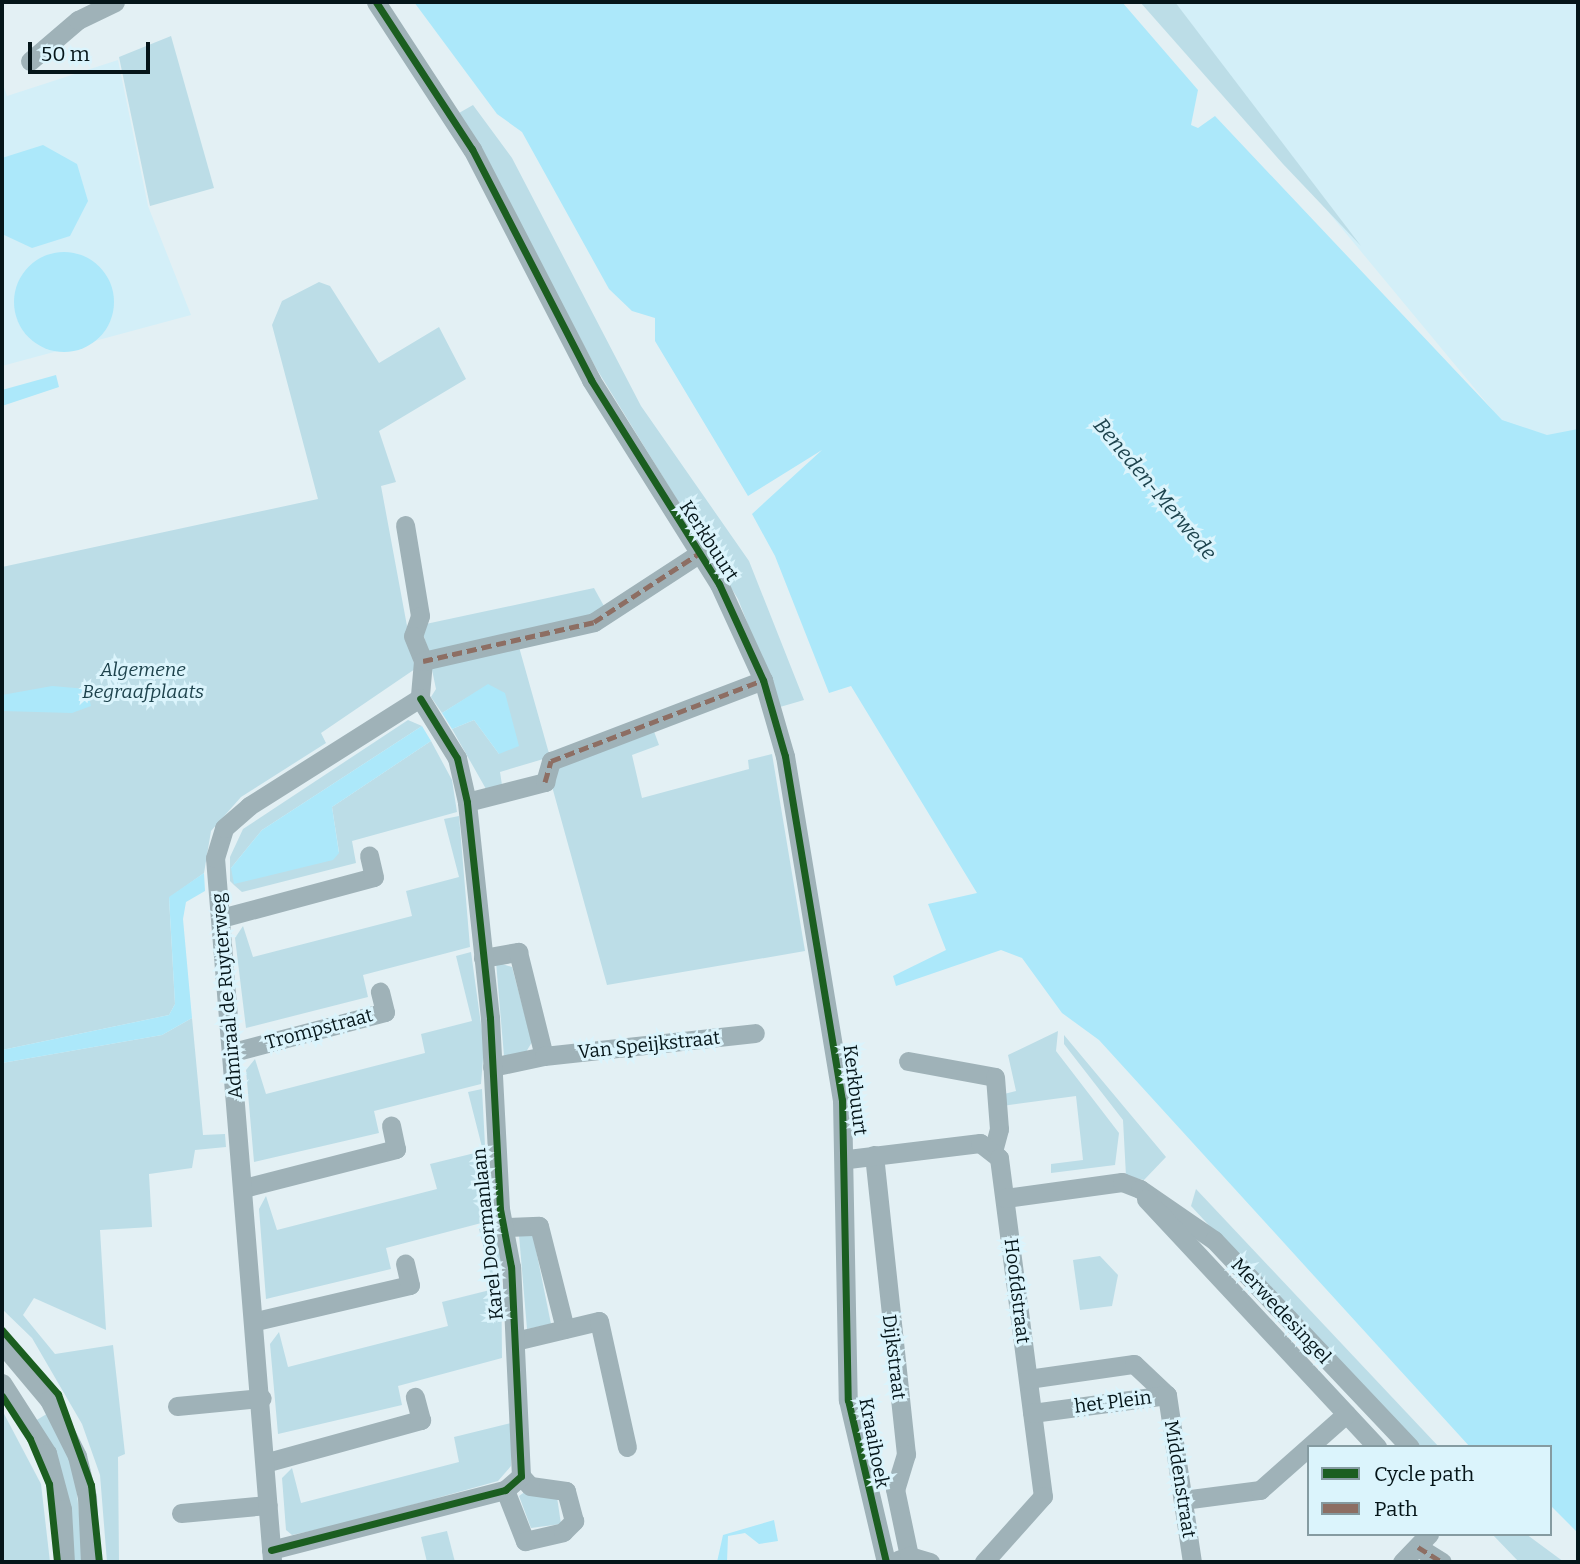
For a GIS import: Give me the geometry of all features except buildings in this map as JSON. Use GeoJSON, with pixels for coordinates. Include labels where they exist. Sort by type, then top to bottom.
{"type":"FeatureCollection","features":[{"type":"Feature","properties":{"kind":"street"},"geometry":{"type":"LineString","coordinates":[[30,61],[78,20],[115,2]]}},
{"type":"Feature","properties":{"kind":"street","name":"Kerkbuurt"},"geometry":{"type":"LineString","coordinates":[[376,2],[441,96],[591,380],[700,553],[763,680],[797,824],[848,1159]]}},
{"type":"Feature","properties":{"kind":"street"},"geometry":{"type":"LineString","coordinates":[[405,525],[420,616],[413,636],[423,661],[420,698]]}},
{"type":"Feature","properties":{"kind":"street"},"geometry":{"type":"LineString","coordinates":[[423,661],[594,622],[700,553]]}},
{"type":"Feature","properties":{"kind":"street"},"geometry":{"type":"LineString","coordinates":[[467,802],[545,782],[551,761],[763,680]]}},
{"type":"Feature","properties":{"kind":"street","name":"Karel Doormanlaan"},"geometry":{"type":"LineString","coordinates":[[420,698],[457,758],[467,802],[506,1227],[515,1341],[521,1476]]}},
{"type":"Feature","properties":{"kind":"street","name":"Admiraal de Ruyterweg"},"geometry":{"type":"LineString","coordinates":[[272,1556],[268,1462],[215,858],[224,828],[248,806],[420,698]]}},
{"type":"Feature","properties":{"kind":"street"},"geometry":{"type":"LineString","coordinates":[[221,918],[374,877],[369,856]]}},
{"type":"Feature","properties":{"kind":"street"},"geometry":{"type":"LineString","coordinates":[[483,958],[518,952],[544,1056],[492,1067]]}},
{"type":"Feature","properties":{"kind":"street","name":"Trompstraat"},"geometry":{"type":"LineString","coordinates":[[233,1052],[385,1012],[380,992]]}},
{"type":"Feature","properties":{"kind":"street","name":"Van Speijkstraat"},"geometry":{"type":"LineString","coordinates":[[544,1056],[755,1033]]}},
{"type":"Feature","properties":{"kind":"street","name":"Hoofdstraat"},"geometry":{"type":"LineString","coordinates":[[908,1061],[995,1077],[999,1129],[994,1148],[1005,1198],[1043,1496],[984,1562]]}},
{"type":"Feature","properties":{"kind":"street"},"geometry":{"type":"LineString","coordinates":[[244,1188],[396,1149],[391,1126]]}},
{"type":"Feature","properties":{"kind":"street"},"geometry":{"type":"LineString","coordinates":[[848,1159],[980,1143],[994,1148]]}},
{"type":"Feature","properties":{"kind":"street","name":"Dijkstraat"},"geometry":{"type":"LineString","coordinates":[[874,1155],[906,1454],[895,1489],[909,1556]]}},
{"type":"Feature","properties":{"kind":"street","name":"Kraaihoek"},"geometry":{"type":"LineString","coordinates":[[848,1159],[848,1400],[888,1562]]}},
{"type":"Feature","properties":{"kind":"street","name":"Merwedesingel"},"geometry":{"type":"LineString","coordinates":[[1005,1198],[1122,1182],[1140,1189],[1214,1240],[1408,1445]]}},
{"type":"Feature","properties":{"kind":"street","name":"Merwedesingel"},"geometry":{"type":"LineString","coordinates":[[1140,1189],[1375,1445]]}},
{"type":"Feature","properties":{"kind":"street","name":"Karel Doormanlaan"},"geometry":{"type":"LineString","coordinates":[[506,1227],[539,1226],[565,1329]]}},
{"type":"Feature","properties":{"kind":"street"},"geometry":{"type":"LineString","coordinates":[[256,1321],[410,1285],[405,1264]]}},
{"type":"Feature","properties":{"kind":"street","name":"Karel Doormanlaan"},"geometry":{"type":"LineString","coordinates":[[515,1341],[599,1321],[627,1447]]}},
{"type":"Feature","properties":{"kind":"street"},"geometry":{"type":"LineString","coordinates":[[2,1345],[49,1400],[77,1456],[87,1497],[90,1562]]}},
{"type":"Feature","properties":{"kind":"street","name":"het Plein"},"geometry":{"type":"LineString","coordinates":[[1028,1379],[1134,1364],[1167,1395]]}},
{"type":"Feature","properties":{"kind":"street"},"geometry":{"type":"LineString","coordinates":[[2,1383],[47,1453],[62,1509],[65,1562]]}},
{"type":"Feature","properties":{"kind":"street","name":"het Plein"},"geometry":{"type":"LineString","coordinates":[[1032,1413],[1167,1395]]}},
{"type":"Feature","properties":{"kind":"street","name":"Middenstraat"},"geometry":{"type":"LineString","coordinates":[[1167,1395],[1192,1562]]}},
{"type":"Feature","properties":{"kind":"street"},"geometry":{"type":"LineString","coordinates":[[268,1462],[421,1420],[415,1397]]}},
{"type":"Feature","properties":{"kind":"street"},"geometry":{"type":"LineString","coordinates":[[177,1406],[262,1398]]}},
{"type":"Feature","properties":{"kind":"street"},"geometry":{"type":"LineString","coordinates":[[1311,1445],[1346,1414]]}},
{"type":"Feature","properties":{"kind":"street"},"geometry":{"type":"LineString","coordinates":[[1182,1500],[1260,1490],[1307,1448]]}},
{"type":"Feature","properties":{"kind":"street"},"geometry":{"type":"LineString","coordinates":[[272,1556],[505,1490],[521,1476],[530,1486],[566,1491],[574,1521],[563,1532],[525,1541],[505,1490]]}},
{"type":"Feature","properties":{"kind":"street"},"geometry":{"type":"LineString","coordinates":[[181,1513],[268,1505]]}},
{"type":"Feature","properties":{"kind":"street"},"geometry":{"type":"LineString","coordinates":[[1402,1562],[1424,1541],[1442,1562]]}},
{"type":"Feature","properties":{"kind":"street"},"geometry":{"type":"LineString","coordinates":[[888,1562],[909,1556],[930,1562]]}},
{"type":"Feature","properties":{"kind":"shaded area"},"geometry":{"type":"Polygon","coordinates":[[[1154,2],[1578,2],[1578,432],[1556,438],[1505,425],[1154,2]]]}},
{"type":"Feature","properties":{"kind":"shaded area"},"geometry":{"type":"Polygon","coordinates":[[[118,60],[148,206],[191,315],[2,366],[2,81],[7,96],[118,60]]]}},
{"type":"Feature","properties":{"kind":"green space"},"geometry":{"type":"Polygon","coordinates":[[[1140,2],[1175,2],[1361,246],[1283,164],[1140,2]]]}},
{"type":"Feature","properties":{"kind":"green space"},"geometry":{"type":"Polygon","coordinates":[[[171,36],[214,188],[150,206],[119,57],[171,36]]]}},
{"type":"Feature","properties":{"kind":"green space"},"geometry":{"type":"Polygon","coordinates":[[[473,105],[512,158],[641,406],[749,561],[804,700],[780,707],[738,599],[596,368],[459,113],[473,105]]]}},
{"type":"Feature","properties":{"kind":"green space","name":"Algemene Begraafplaats"},"geometry":{"type":"Polygon","coordinates":[[[319,282],[330,286],[379,363],[439,327],[466,379],[379,431],[396,482],[381,486],[415,669],[321,733],[326,743],[241,797],[211,831],[204,873],[169,898],[175,1004],[169,1015],[2,1050],[2,567],[318,499],[272,325],[282,301],[319,282]]]}},
{"type":"Feature","properties":{"kind":"green space"},"geometry":{"type":"Polygon","coordinates":[[[594,588],[605,608],[578,623],[428,652],[421,625],[594,588]]]}},
{"type":"Feature","properties":{"kind":"green space"},"geometry":{"type":"Polygon","coordinates":[[[519,647],[550,757],[500,772],[502,785],[486,789],[452,729],[474,720],[499,754],[488,685],[442,713],[431,697],[436,689],[431,665],[519,647]]]}},
{"type":"Feature","properties":{"kind":"green space"},"geometry":{"type":"Polygon","coordinates":[[[408,720],[422,726],[262,830],[231,868],[339,852],[332,807],[431,741],[452,780],[457,812],[352,841],[356,863],[242,892],[230,881],[230,857],[243,829],[408,720]]]}},
{"type":"Feature","properties":{"kind":"green space"},"geometry":{"type":"Polygon","coordinates":[[[652,726],[659,745],[632,755],[642,798],[749,769],[748,760],[772,754],[805,951],[607,985],[548,772],[652,726]]]}},
{"type":"Feature","properties":{"kind":"green space"},"geometry":{"type":"Polygon","coordinates":[[[459,816],[470,947],[363,975],[368,997],[246,1028],[235,938],[243,926],[253,957],[412,916],[406,891],[459,877],[444,819],[459,816]]]}},
{"type":"Feature","properties":{"kind":"green space"},"geometry":{"type":"Polygon","coordinates":[[[471,952],[484,1046],[481,1084],[374,1111],[379,1133],[254,1162],[246,1070],[255,1059],[266,1094],[425,1053],[421,1034],[472,1021],[456,956],[471,952]]]}},
{"type":"Feature","properties":{"kind":"green space"},"geometry":{"type":"Polygon","coordinates":[[[496,962],[512,967],[532,1042],[526,1052],[504,1056],[496,962]]]}},
{"type":"Feature","properties":{"kind":"green space"},"geometry":{"type":"Polygon","coordinates":[[[192,1018],[203,1135],[225,1134],[226,1147],[195,1150],[192,1168],[149,1174],[152,1227],[100,1230],[106,1330],[34,1298],[23,1315],[55,1354],[113,1345],[125,1454],[118,1457],[119,1562],[107,1562],[100,1475],[82,1424],[32,1338],[2,1309],[2,1063],[162,1035],[192,1018]]]}},
{"type":"Feature","properties":{"kind":"green space"},"geometry":{"type":"Polygon","coordinates":[[[1058,1031],[1056,1051],[1119,1133],[1115,1165],[1051,1173],[1051,1164],[1083,1160],[1076,1096],[1002,1106],[1004,1094],[1016,1091],[1008,1055],[1058,1031]]]}},
{"type":"Feature","properties":{"kind":"green space"},"geometry":{"type":"Polygon","coordinates":[[[1064,1035],[1166,1157],[1144,1180],[1126,1176],[1123,1120],[1064,1044],[1064,1035]]]}},
{"type":"Feature","properties":{"kind":"green space"},"geometry":{"type":"Polygon","coordinates":[[[482,1089],[489,1221],[386,1248],[391,1269],[266,1299],[259,1209],[266,1196],[277,1230],[437,1189],[430,1164],[483,1151],[468,1092],[482,1089]]]}},
{"type":"Feature","properties":{"kind":"green space"},"geometry":{"type":"Polygon","coordinates":[[[1196,1189],[1437,1445],[1413,1445],[1191,1206],[1196,1189]]]}},
{"type":"Feature","properties":{"kind":"green space"},"geometry":{"type":"Polygon","coordinates":[[[495,1225],[501,1249],[502,1358],[398,1386],[402,1405],[278,1434],[270,1344],[279,1332],[288,1367],[448,1326],[442,1302],[494,1289],[479,1229],[495,1225]]]}},
{"type":"Feature","properties":{"kind":"green space"},"geometry":{"type":"Polygon","coordinates":[[[519,1235],[533,1235],[551,1324],[527,1329],[519,1235]]]}},
{"type":"Feature","properties":{"kind":"green space"},"geometry":{"type":"Polygon","coordinates":[[[1100,1256],[1118,1275],[1112,1306],[1080,1310],[1073,1260],[1100,1256]]]}},
{"type":"Feature","properties":{"kind":"green space"},"geometry":{"type":"Polygon","coordinates":[[[2,1410],[41,1484],[50,1562],[2,1562],[2,1410]]]}},
{"type":"Feature","properties":{"kind":"green space"},"geometry":{"type":"Polygon","coordinates":[[[50,1412],[75,1474],[84,1562],[70,1562],[35,1421],[50,1412]]]}},
{"type":"Feature","properties":{"kind":"green space"},"geometry":{"type":"Polygon","coordinates":[[[511,1423],[511,1466],[498,1481],[347,1523],[292,1535],[286,1530],[282,1478],[292,1468],[301,1503],[459,1462],[454,1437],[511,1423]]]}},
{"type":"Feature","properties":{"kind":"green space"},"geometry":{"type":"Polygon","coordinates":[[[526,1491],[557,1497],[561,1524],[531,1528],[519,1496],[526,1491]]]}},
{"type":"Feature","properties":{"kind":"green space"},"geometry":{"type":"Polygon","coordinates":[[[447,1531],[455,1562],[427,1562],[421,1537],[447,1531]]]}},
{"type":"Feature","properties":{"kind":"green space"},"geometry":{"type":"Polygon","coordinates":[[[1494,1536],[1529,1536],[1564,1562],[1519,1562],[1494,1536]]]}},
{"type":"Feature","properties":{"kind":"water","name":"Beneden-Merwede"},"geometry":{"type":"Polygon","coordinates":[[[414,2],[1122,2],[1198,90],[1191,125],[1198,128],[1215,116],[1502,420],[1547,435],[1578,429],[1578,1533],[1552,1507],[1552,1445],[1468,1445],[1099,1040],[1062,1013],[1022,958],[1001,950],[896,986],[893,976],[946,950],[928,904],[977,893],[851,686],[829,693],[775,556],[752,514],[822,450],[748,496],[655,341],[655,318],[632,311],[609,289],[522,132],[497,114],[414,2]]]}},
{"type":"Feature","properties":{"kind":"water"},"geometry":{"type":"Polygon","coordinates":[[[43,145],[77,164],[88,201],[70,236],[32,248],[2,234],[2,158],[43,145]]]}},
{"type":"Feature","properties":{"kind":"water"},"geometry":{"type":"Polygon","coordinates":[[[64,252],[83,256],[99,267],[110,283],[114,302],[110,321],[99,337],[83,348],[64,352],[45,348],[29,337],[18,321],[14,302],[18,283],[29,267],[45,256],[64,252]]]}},
{"type":"Feature","properties":{"kind":"water"},"geometry":{"type":"Polygon","coordinates":[[[56,375],[59,387],[2,406],[2,390],[56,375]]]}},
{"type":"Feature","properties":{"kind":"water"},"geometry":{"type":"Polygon","coordinates":[[[488,684],[505,693],[519,746],[499,754],[474,720],[452,729],[442,713],[488,684]]]}},
{"type":"Feature","properties":{"kind":"water"},"geometry":{"type":"Polygon","coordinates":[[[52,686],[87,689],[91,706],[72,713],[2,711],[2,695],[52,686]]]}},
{"type":"Feature","properties":{"kind":"water"},"geometry":{"type":"Polygon","coordinates":[[[422,726],[431,741],[332,807],[339,853],[333,860],[234,884],[231,868],[262,830],[422,726]]]}},
{"type":"Feature","properties":{"kind":"water"},"geometry":{"type":"Polygon","coordinates":[[[204,873],[205,891],[186,902],[183,919],[192,1018],[162,1035],[2,1063],[2,1050],[169,1015],[175,1004],[169,897],[204,873]]]}},
{"type":"Feature","properties":{"kind":"water"},"geometry":{"type":"Polygon","coordinates":[[[774,1520],[778,1541],[759,1544],[745,1533],[728,1536],[727,1562],[717,1562],[723,1535],[774,1520]]]}},
{"type":"Feature","properties":{"kind":"marked path"},"geometry":{"type":"LineString","coordinates":[[423,661],[594,622],[700,553]]}},
{"type":"Feature","properties":{"kind":"marked path"},"geometry":{"type":"LineString","coordinates":[[545,782],[551,761],[763,680]]}},
{"type":"Feature","properties":{"kind":"marked path"},"geometry":{"type":"LineString","coordinates":[[1418,1547],[1442,1562]]}},
{"type":"Feature","properties":{"kind":"cycle path"},"geometry":{"type":"LineString","coordinates":[[376,2],[472,149],[591,380],[719,584],[763,680],[785,756],[842,1100],[848,1400],[886,1562]]}},
{"type":"Feature","properties":{"kind":"cycle path"},"geometry":{"type":"LineString","coordinates":[[271,1550],[505,1490],[521,1476],[511,1267],[500,1209],[490,1018],[467,802],[457,758],[420,698]]}},
{"type":"Feature","properties":{"kind":"cycle path"},"geometry":{"type":"LineString","coordinates":[[2,1330],[58,1394],[91,1485],[99,1562]]}},
{"type":"Feature","properties":{"kind":"cycle path"},"geometry":{"type":"LineString","coordinates":[[2,1396],[30,1439],[49,1484],[57,1562]]}}]}
